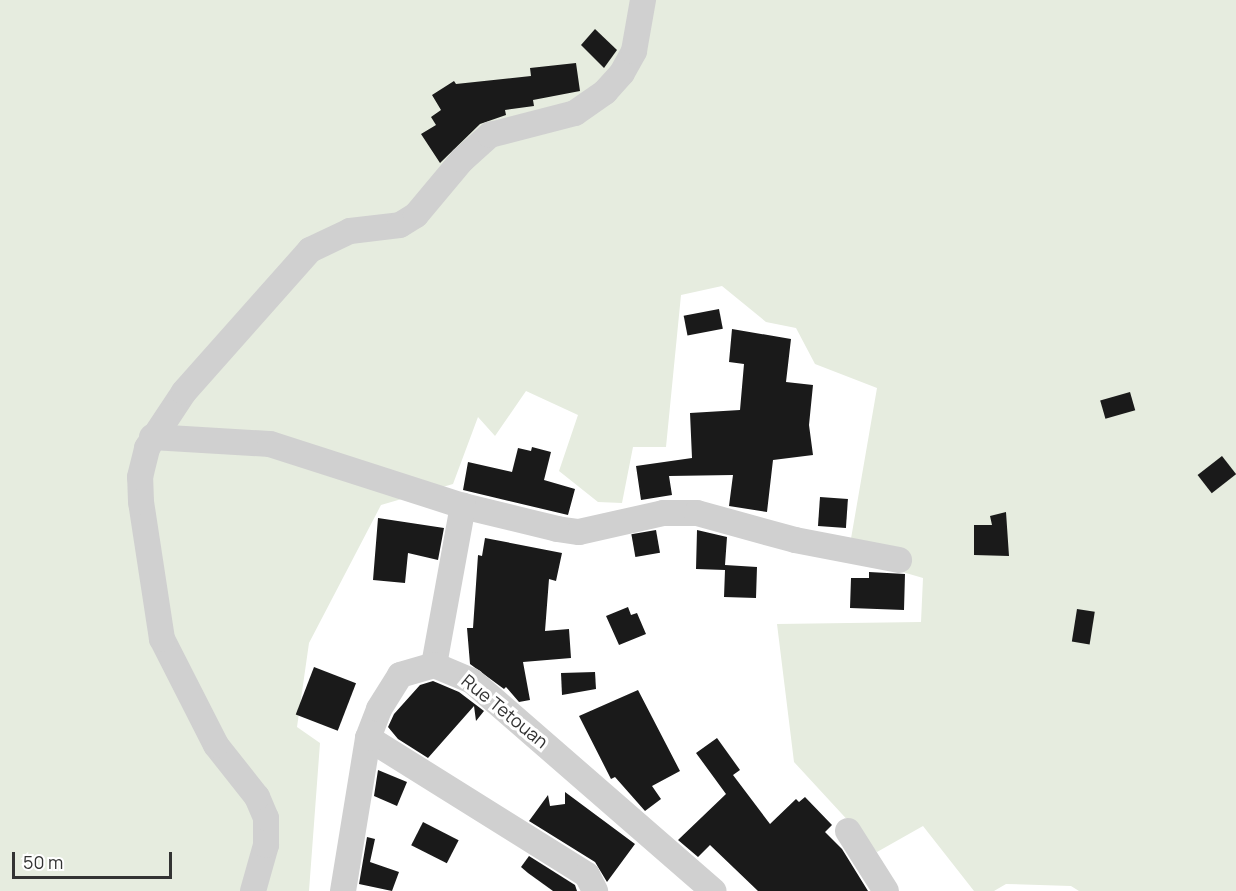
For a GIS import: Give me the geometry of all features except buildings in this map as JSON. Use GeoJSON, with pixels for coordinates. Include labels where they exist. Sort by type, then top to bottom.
{"type":"FeatureCollection","features":[{"type":"Feature","properties":{"kind":"street"},"geometry":{"type":"LineString","coordinates":[[253,891],[268,836],[264,809],[216,745],[175,668],[155,611],[140,477],[152,437],[184,392],[310,250],[350,231],[400,225],[416,215],[462,160],[490,135],[575,113],[605,92],[622,73],[634,51],[644,0]]}},
{"type":"Feature","properties":{"kind":"street"},"geometry":{"type":"LineString","coordinates":[[152,437],[270,444],[463,506],[579,532],[663,513],[697,513],[795,540],[899,560]]}},
{"type":"Feature","properties":{"kind":"street"},"geometry":{"type":"LineString","coordinates":[[343,891],[368,738],[385,696],[400,675],[434,665],[463,506]]}},
{"type":"Feature","properties":{"kind":"street","name":"Rue Tetouan"},"geometry":{"type":"LineString","coordinates":[[434,665],[458,672],[478,686],[714,891]]}},
{"type":"Feature","properties":{"kind":"street"},"geometry":{"type":"LineString","coordinates":[[368,738],[587,875],[595,891]]}},
{"type":"Feature","properties":{"kind":"street"},"geometry":{"type":"LineString","coordinates":[[848,831],[886,891]]}},
{"type":"Feature","properties":{"kind":"shaded area"},"geometry":{"type":"Polygon","coordinates":[[[0,0],[1236,0],[1236,891],[1079,891],[1071,886],[1006,884],[994,891],[974,891],[923,826],[877,852],[794,762],[777,624],[921,622],[923,578],[848,556],[877,388],[815,364],[796,328],[766,322],[722,286],[681,295],[666,447],[633,447],[622,503],[598,502],[559,471],[578,415],[526,391],[495,436],[478,417],[453,484],[381,505],[309,643],[297,727],[320,743],[309,891],[0,891],[0,0]]]}}]}
